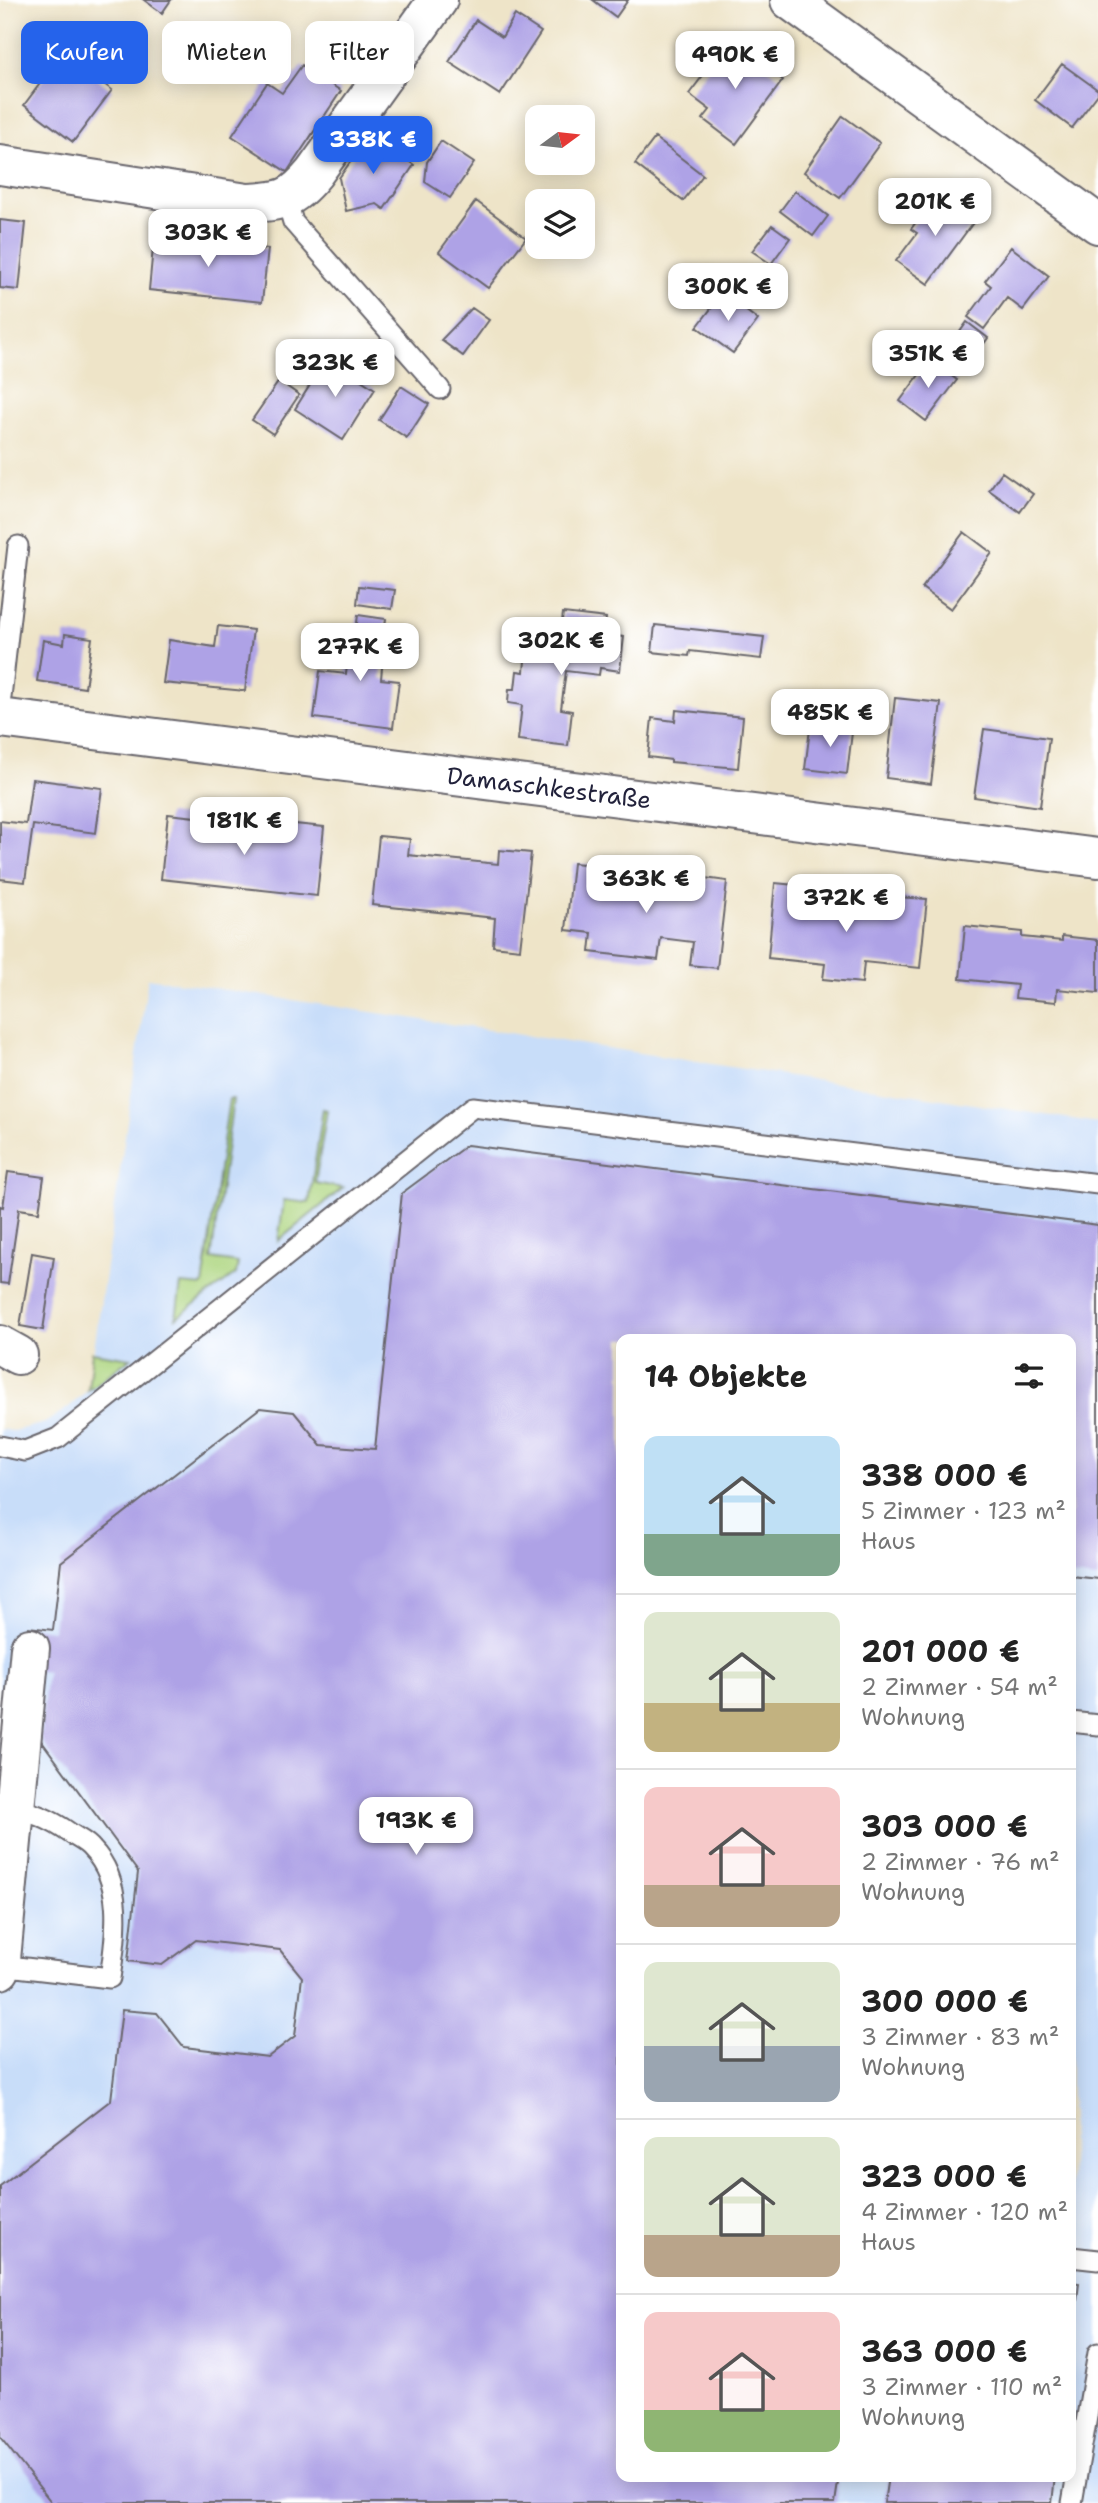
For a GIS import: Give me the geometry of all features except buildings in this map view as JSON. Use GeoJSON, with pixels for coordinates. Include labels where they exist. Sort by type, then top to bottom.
{"type":"FeatureCollection","features":[{"type":"Feature","properties":{"kind":"street"},"geometry":{"type":"LineString","coordinates":[[0,165],[247,203],[286,198],[300,190],[314,173],[438,0]]}},
{"type":"Feature","properties":{"kind":"street"},"geometry":{"type":"LineString","coordinates":[[790,0],[1098,224]]}},
{"type":"Feature","properties":{"kind":"street","name":"Damaschkestraße"},"geometry":{"type":"LineString","coordinates":[[0,718],[1098,858]]}},
{"type":"Feature","properties":{"kind":"street"},"geometry":{"type":"LineString","coordinates":[[0,1966],[7,1808],[30,1648]]}},
{"type":"Feature","properties":{"kind":"lane"},"geometry":{"type":"LineString","coordinates":[[286,198],[293,222],[440,388]]}},
{"type":"Feature","properties":{"kind":"lane"},"geometry":{"type":"LineString","coordinates":[[0,706],[18,545]]}},
{"type":"Feature","properties":{"kind":"lane"},"geometry":{"type":"LineString","coordinates":[[0,1446],[25,1451],[58,1438],[473,1107],[1098,1184]]}},
{"type":"Feature","properties":{"kind":"lane"},"geometry":{"type":"LineString","coordinates":[[1076,1723],[1098,1725]]}},
{"type":"Feature","properties":{"kind":"lane"},"geometry":{"type":"LineString","coordinates":[[0,1966],[110,1978],[115,1942],[116,1913],[109,1874],[92,1848],[60,1826],[23,1810],[7,1808]]}},
{"type":"Feature","properties":{"kind":"lane"},"geometry":{"type":"LineString","coordinates":[[1076,2258],[1098,2260]]}},
{"type":"Feature","properties":{"kind":"lane"},"geometry":{"type":"LineString","coordinates":[[1076,2480],[1098,2353]]}},
{"type":"Feature","properties":{"kind":"lane"},"geometry":{"type":"LineString","coordinates":[[1072,2503],[1076,2482]]}},
{"type":"Feature","properties":{"kind":"shaded area"},"geometry":{"type":"Polygon","coordinates":[[[148,978],[1098,1123],[1098,2503],[0,2503],[0,1429],[13,1431],[45,1423],[88,1390],[148,978]]]}},
{"type":"Feature","properties":{"kind":"green space"},"geometry":{"type":"Polygon","coordinates":[[[229,1099],[233,1099],[211,1259],[238,1263],[236,1274],[176,1318],[181,1284],[203,1286],[229,1099]]]}},
{"type":"Feature","properties":{"kind":"green space"},"geometry":{"type":"Polygon","coordinates":[[[323,1109],[327,1110],[315,1183],[343,1188],[278,1241],[284,1200],[309,1203],[323,1109]]]}},
{"type":"Feature","properties":{"kind":"green space"},"geometry":{"type":"Polygon","coordinates":[[[92,1352],[131,1358],[88,1390],[92,1352]]]}}]}
